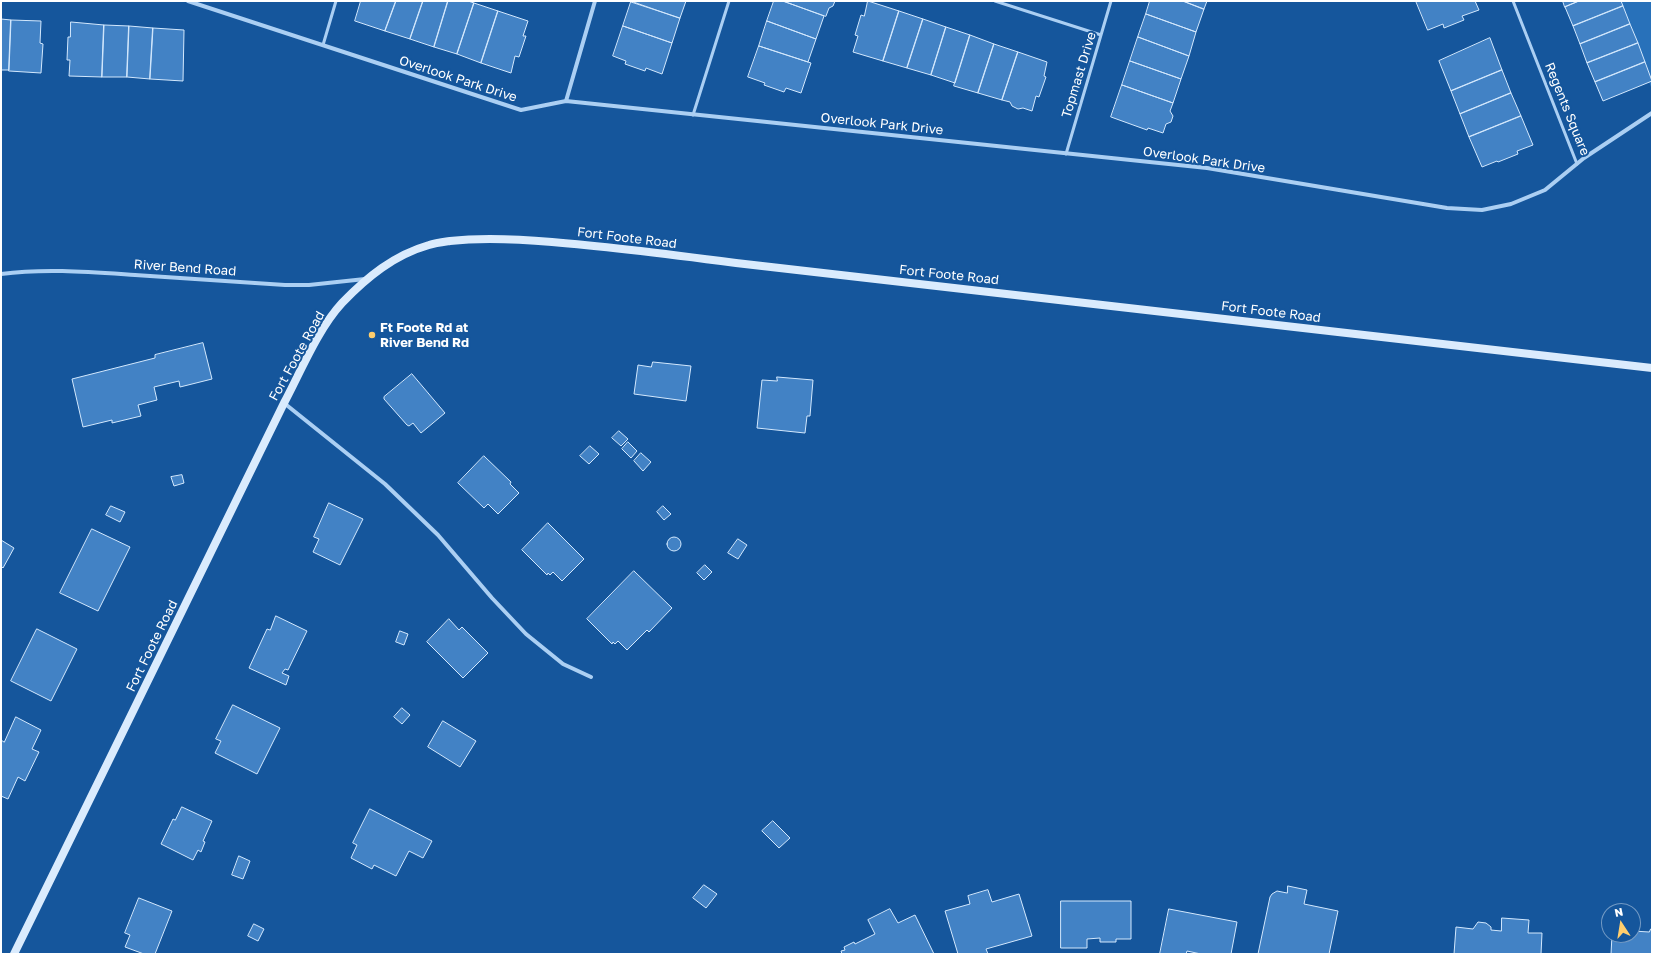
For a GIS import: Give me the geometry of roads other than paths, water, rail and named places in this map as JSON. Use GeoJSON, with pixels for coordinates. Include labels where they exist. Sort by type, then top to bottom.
{"type":"FeatureCollection","features":[{"type":"Feature","properties":{"kind":"street","name":"Overlook Park Drive"},"geometry":{"type":"LineString","coordinates":[[188,1],[521,110],[566,101],[1208,168],[1447,208],[1482,210],[1511,204],[1545,190],[1577,164]]}},
{"type":"Feature","properties":{"kind":"street"},"geometry":{"type":"LineString","coordinates":[[566,101],[596,1]]}},
{"type":"Feature","properties":{"kind":"street","name":"Regents Square"},"geometry":{"type":"LineString","coordinates":[[1577,164],[1652,113]]}},
{"type":"Feature","properties":{"kind":"street","name":"Fort Foote Road"},"geometry":{"type":"LineString","coordinates":[[14,954],[284,403],[327,323],[342,304],[367,279],[383,266],[400,256],[430,244],[470,239],[507,238],[608,246],[736,263],[1652,368]]}},
{"type":"Feature","properties":{"kind":"street","name":"River Bend Road"},"geometry":{"type":"LineString","coordinates":[[1,274],[14,272],[53,271],[102,272],[285,285],[309,285],[367,279]]}},
{"type":"Feature","properties":{"kind":"street"},"geometry":{"type":"LineString","coordinates":[[284,403],[385,484],[438,536],[492,598],[526,634],[563,664],[591,676]]}},
{"type":"Feature","properties":{"kind":"lane"},"geometry":{"type":"LineString","coordinates":[[323,45],[336,1]]}},
{"type":"Feature","properties":{"kind":"lane"},"geometry":{"type":"LineString","coordinates":[[693,115],[730,1]]}},
{"type":"Feature","properties":{"kind":"lane"},"geometry":{"type":"LineString","coordinates":[[995,1],[1101,36]]}},
{"type":"Feature","properties":{"kind":"lane","name":"Topmast Drive"},"geometry":{"type":"LineString","coordinates":[[1066,154],[1111,1]]}},
{"type":"Feature","properties":{"kind":"lane","name":"Regents Square"},"geometry":{"type":"LineString","coordinates":[[1512,1],[1577,164]]}},
{"type":"Feature","properties":{"kind":"place","name":"Ft Foote Rd at River Bend Rd"},"geometry":{"type":"Point","coordinates":[372,335]}}]}
